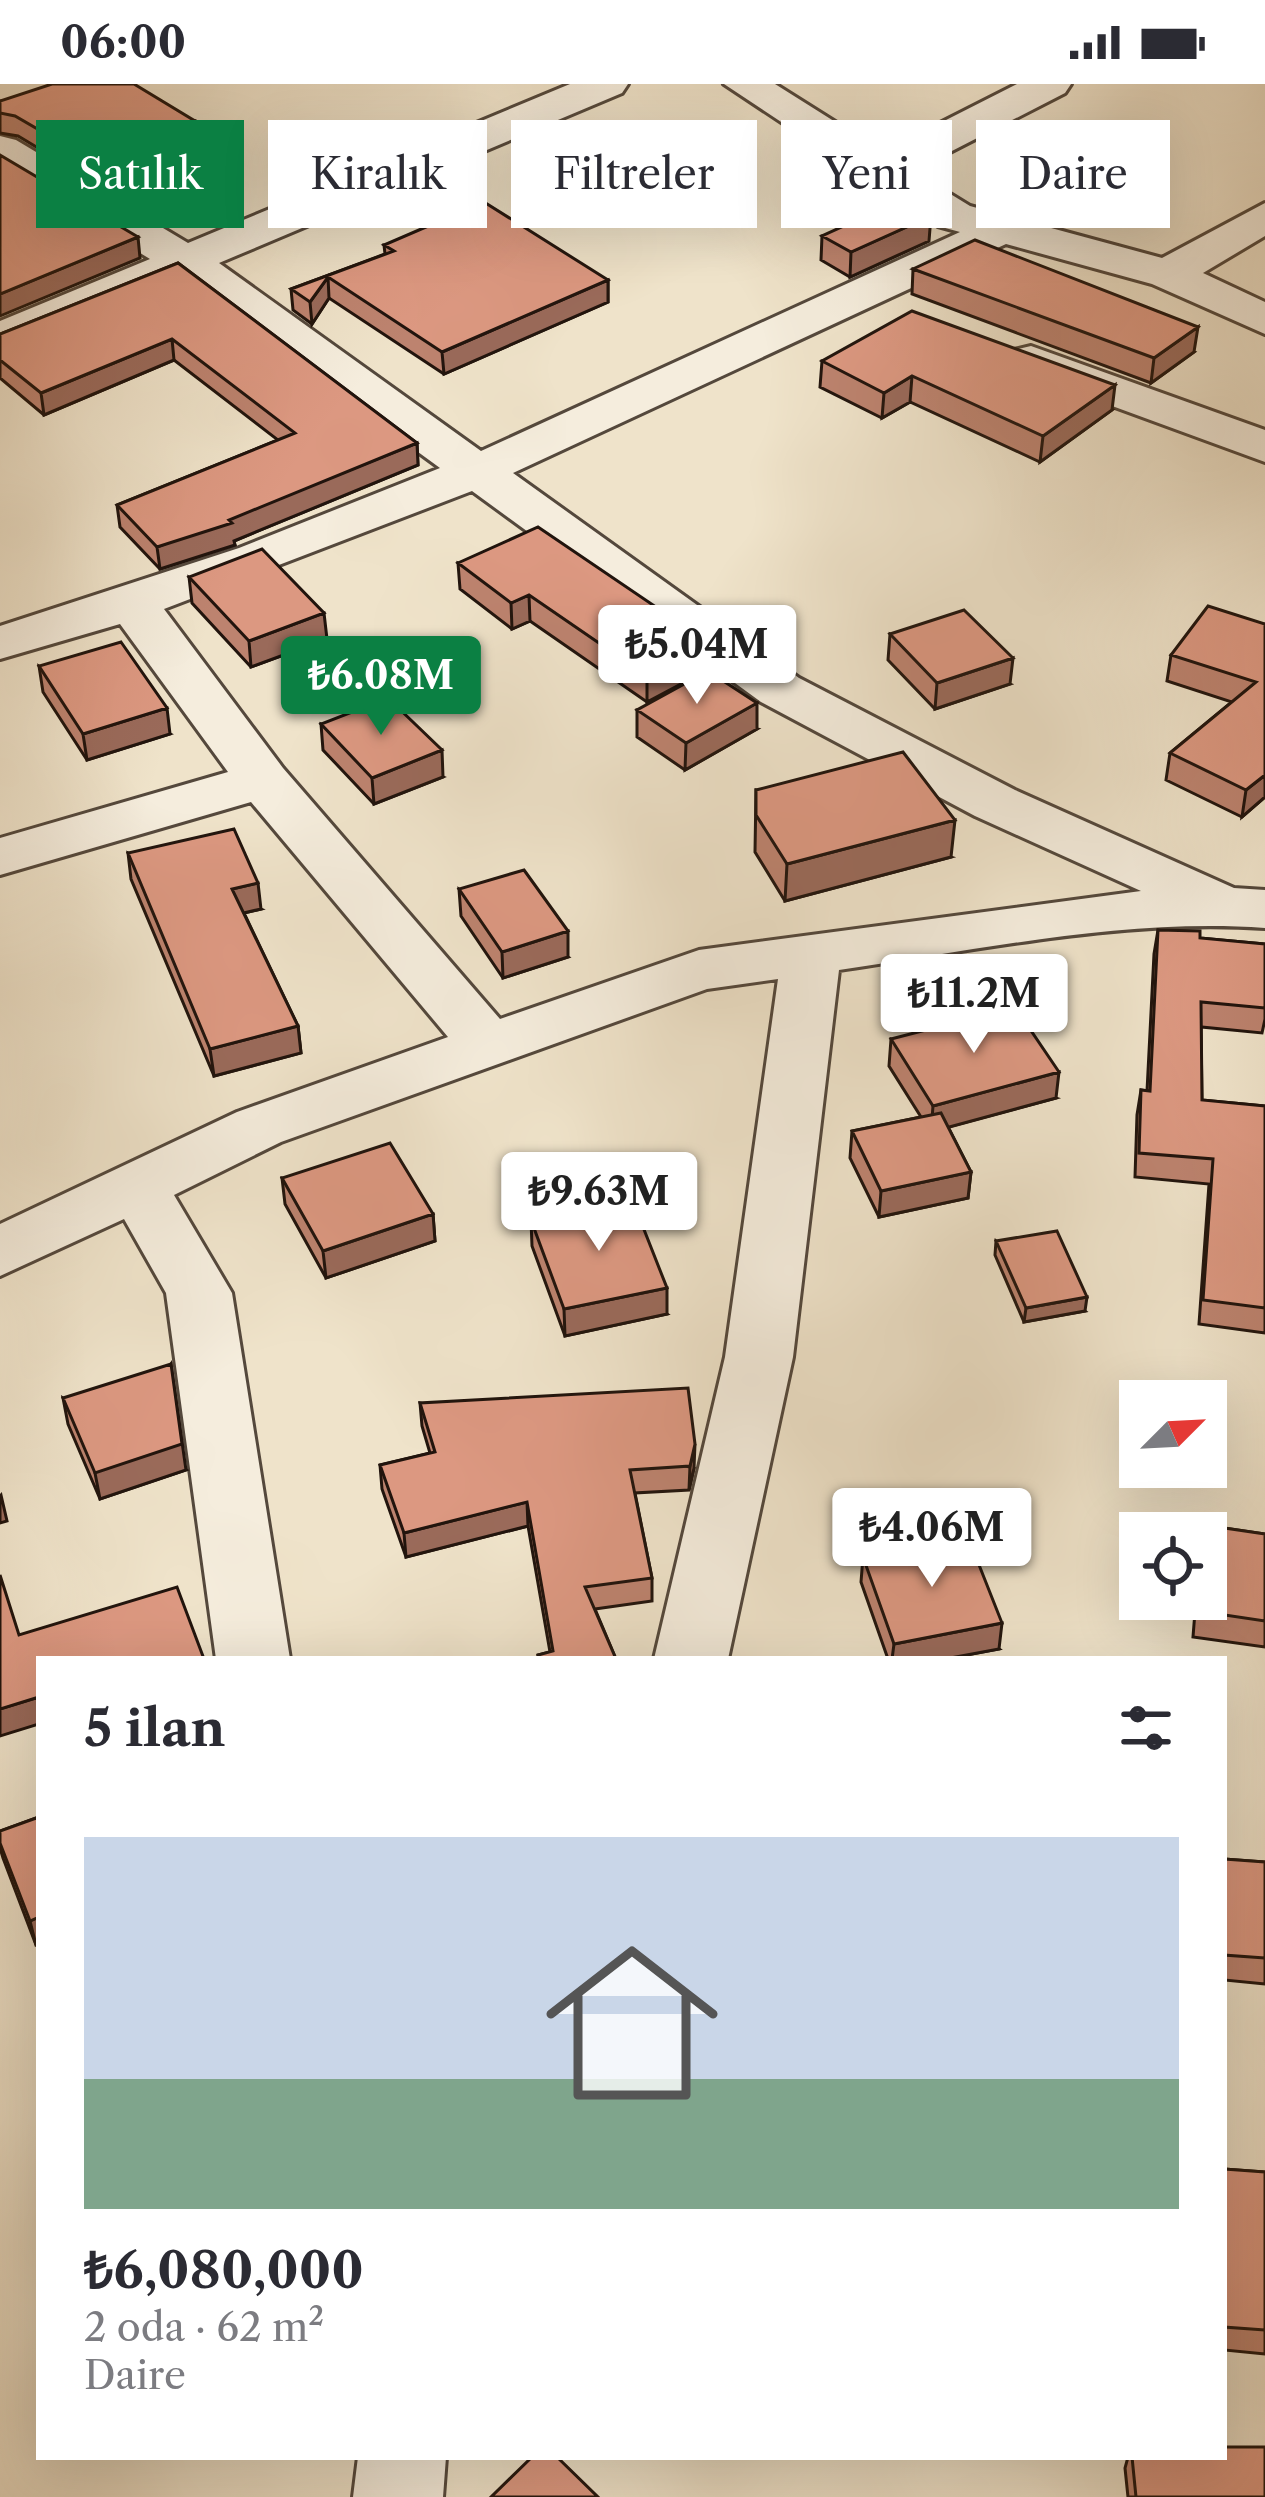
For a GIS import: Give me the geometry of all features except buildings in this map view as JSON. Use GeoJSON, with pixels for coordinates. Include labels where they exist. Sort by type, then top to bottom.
{"type":"FeatureCollection","features":[{"type":"Feature","properties":{"kind":"street"},"geometry":{"type":"LineString","coordinates":[[0,338],[607,84]]}},
{"type":"Feature","properties":{"kind":"street"},"geometry":{"type":"LineString","coordinates":[[745,84],[802,120]]}},
{"type":"Feature","properties":{"kind":"street"},"geometry":{"type":"LineString","coordinates":[[952,134],[1050,84]]}},
{"type":"Feature","properties":{"kind":"street"},"geometry":{"type":"LineString","coordinates":[[0,149],[185,260],[482,470],[780,690],[994,803],[1245,908]]}},
{"type":"Feature","properties":{"kind":"street"},"geometry":{"type":"LineString","coordinates":[[952,215],[1168,274],[1265,320]]}},
{"type":"Feature","properties":{"kind":"street"},"geometry":{"type":"LineString","coordinates":[[1168,274],[1265,217]]}},
{"type":"Feature","properties":{"kind":"street"},"geometry":{"type":"LineString","coordinates":[[0,643],[134,605],[482,470],[1002,229]]}},
{"type":"Feature","properties":{"kind":"street"},"geometry":{"type":"LineString","coordinates":[[859,296],[923,320]]}},
{"type":"Feature","properties":{"kind":"street"},"geometry":{"type":"LineString","coordinates":[[987,344],[1265,447]]}},
{"type":"Feature","properties":{"kind":"street"},"geometry":{"type":"LineString","coordinates":[[134,605],[262,780],[489,1045]]}},
{"type":"Feature","properties":{"kind":"street"},"geometry":{"type":"LineString","coordinates":[[0,857],[262,780]]}},
{"type":"Feature","properties":{"kind":"street"},"geometry":{"type":"LineString","coordinates":[[0,1252],[259,1127],[699,970],[1107,912],[1245,908]]}},
{"type":"Feature","properties":{"kind":"street"},"geometry":{"type":"LineString","coordinates":[[692,1656],[759,1357],[812,954]]}},
{"type":"Feature","properties":{"kind":"street"},"geometry":{"type":"LineString","coordinates":[[137,1186],[199,1293],[253,1656]]}},
{"type":"Feature","properties":{"kind":"street"},"geometry":{"type":"LineString","coordinates":[[398,2497],[402,2460]]}}]}
